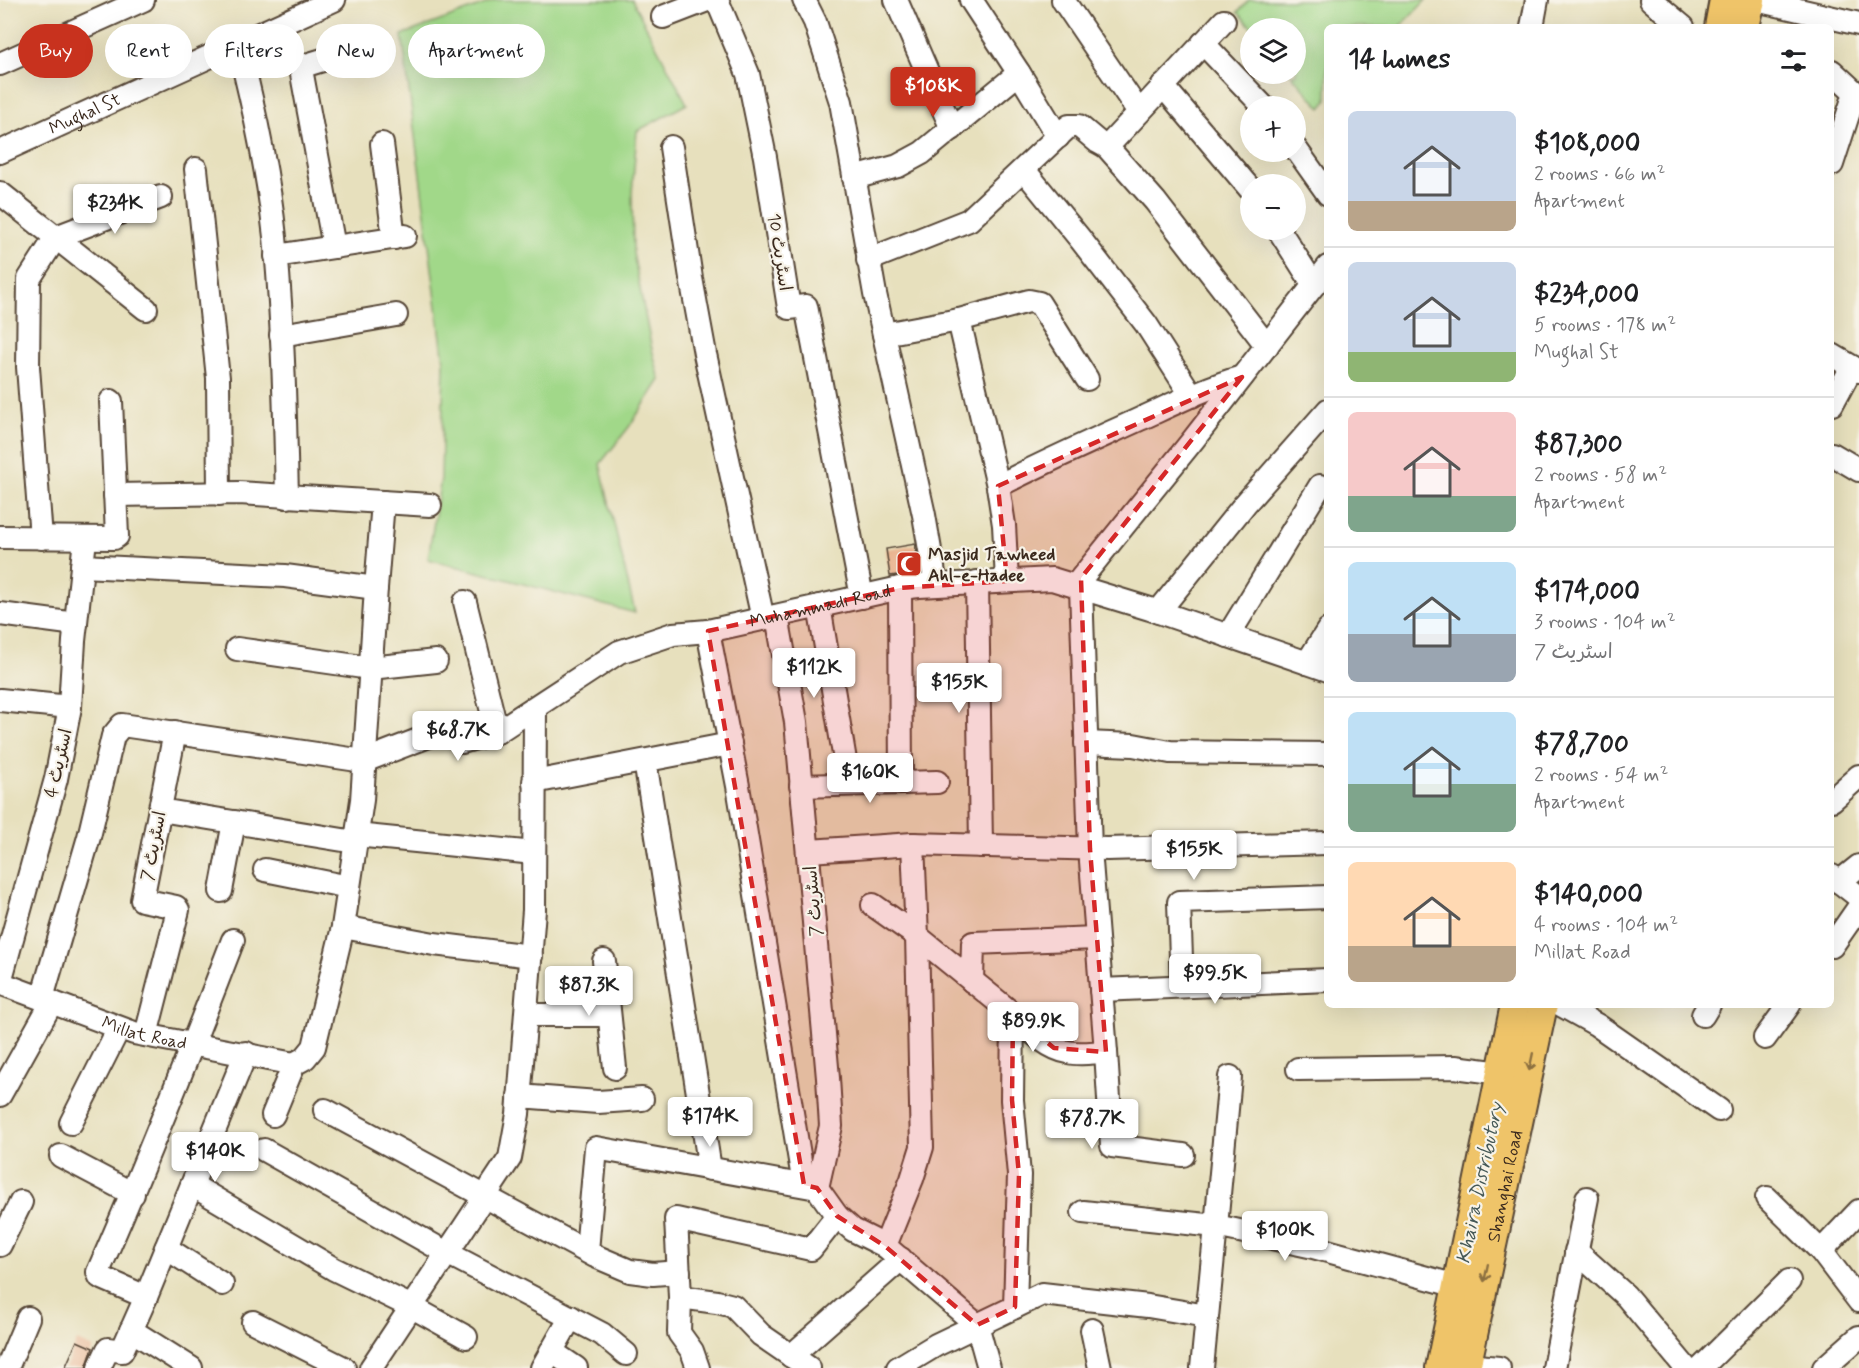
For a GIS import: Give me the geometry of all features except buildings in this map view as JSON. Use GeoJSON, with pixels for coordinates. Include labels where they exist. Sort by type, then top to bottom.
{"type":"FeatureCollection","features":[{"type":"Feature","properties":{"kind":"main road"},"geometry":{"type":"LineString","coordinates":[[1720,24],[1724,0]]}},
{"type":"Feature","properties":{"kind":"main road"},"geometry":{"type":"LineString","coordinates":[[1746,24],[1751,0]]}},
{"type":"Feature","properties":{"kind":"main road","name":"Shanghai Road"},"geometry":{"type":"LineString","coordinates":[[1458,1367],[1457,1286],[1514,1008]]}},
{"type":"Feature","properties":{"kind":"main road","name":"Shanghai Road"},"geometry":{"type":"LineString","coordinates":[[1458,1367],[1542,1008]]}},
{"type":"Feature","properties":{"kind":"street"},"geometry":{"type":"LineString","coordinates":[[0,64],[143,0]]}},
{"type":"Feature","properties":{"kind":"street","name":"Mughal St"},"geometry":{"type":"LineString","coordinates":[[282,24],[334,0]]}},
{"type":"Feature","properties":{"kind":"street"},"geometry":{"type":"LineString","coordinates":[[663,17],[707,0]]}},
{"type":"Feature","properties":{"kind":"street","name":"اسٹریٹ 10"},"geometry":{"type":"LineString","coordinates":[[717,0],[748,74],[765,157],[789,308],[806,306],[862,597]]}},
{"type":"Feature","properties":{"kind":"street"},"geometry":{"type":"LineString","coordinates":[[804,0],[815,22],[841,102],[868,260],[924,515],[936,585]]}},
{"type":"Feature","properties":{"kind":"street"},"geometry":{"type":"LineString","coordinates":[[896,0],[952,129]]}},
{"type":"Feature","properties":{"kind":"street"},"geometry":{"type":"LineString","coordinates":[[971,0],[1058,137]]}},
{"type":"Feature","properties":{"kind":"street"},"geometry":{"type":"LineString","coordinates":[[1063,0],[1139,112]]}},
{"type":"Feature","properties":{"kind":"street"},"geometry":{"type":"LineString","coordinates":[[1651,0],[1679,24]]}},
{"type":"Feature","properties":{"kind":"street"},"geometry":{"type":"LineString","coordinates":[[1756,0],[1859,24]]}},
{"type":"Feature","properties":{"kind":"street"},"geometry":{"type":"LineString","coordinates":[[1532,24],[1535,1]]}},
{"type":"Feature","properties":{"kind":"street"},"geometry":{"type":"LineString","coordinates":[[1779,5],[1791,24]]}},
{"type":"Feature","properties":{"kind":"street"},"geometry":{"type":"LineString","coordinates":[[1107,147],[1224,21]]}},
{"type":"Feature","properties":{"kind":"street"},"geometry":{"type":"LineString","coordinates":[[1203,43],[1253,96]]}},
{"type":"Feature","properties":{"kind":"street","name":"Mughal St"},"geometry":{"type":"LineString","coordinates":[[0,152],[204,59]]}},
{"type":"Feature","properties":{"kind":"street"},"geometry":{"type":"LineString","coordinates":[[316,64],[301,69],[334,248]]}},
{"type":"Feature","properties":{"kind":"street"},"geometry":{"type":"LineString","coordinates":[[854,178],[898,166],[922,153],[1019,73]]}},
{"type":"Feature","properties":{"kind":"street"},"geometry":{"type":"LineString","coordinates":[[1834,73],[1857,95],[1834,158]]}},
{"type":"Feature","properties":{"kind":"street"},"geometry":{"type":"LineString","coordinates":[[247,78],[258,122],[276,256],[288,497]]}},
{"type":"Feature","properties":{"kind":"street"},"geometry":{"type":"LineString","coordinates":[[1163,86],[1240,176]]}},
{"type":"Feature","properties":{"kind":"street"},"geometry":{"type":"LineString","coordinates":[[868,260],[969,220],[1070,126],[1079,126],[1107,147],[1155,201],[1267,346]]}},
{"type":"Feature","properties":{"kind":"street"},"geometry":{"type":"LineString","coordinates":[[276,256],[400,237],[382,144]]}},
{"type":"Feature","properties":{"kind":"street","name":"اسٹریٹ 7"},"geometry":{"type":"LineString","coordinates":[[671,147],[705,354],[796,722],[831,1126],[810,1186]]}},
{"type":"Feature","properties":{"kind":"street"},"geometry":{"type":"LineString","coordinates":[[1305,162],[1324,188]]}},
{"type":"Feature","properties":{"kind":"street"},"geometry":{"type":"LineString","coordinates":[[196,169],[218,378],[219,494]]}},
{"type":"Feature","properties":{"kind":"street"},"geometry":{"type":"LineString","coordinates":[[1024,171],[1146,324],[1192,396]]}},
{"type":"Feature","properties":{"kind":"street"},"geometry":{"type":"LineString","coordinates":[[0,193],[146,309]]}},
{"type":"Feature","properties":{"kind":"street"},"geometry":{"type":"LineString","coordinates":[[41,538],[28,367],[29,279],[56,237],[161,197]]}},
{"type":"Feature","properties":{"kind":"street"},"geometry":{"type":"LineString","coordinates":[[1285,240],[1314,285]]}},
{"type":"Feature","properties":{"kind":"street"},"geometry":{"type":"LineString","coordinates":[[1183,1155],[1112,1146],[1090,849],[1078,587],[1324,272]]}},
{"type":"Feature","properties":{"kind":"street"},"geometry":{"type":"LineString","coordinates":[[884,334],[959,320],[1029,301],[1039,303],[1087,379]]}},
{"type":"Feature","properties":{"kind":"street"},"geometry":{"type":"LineString","coordinates":[[281,335],[396,315]]}},
{"type":"Feature","properties":{"kind":"street"},"geometry":{"type":"LineString","coordinates":[[959,320],[998,486],[1004,525],[1007,581]]}},
{"type":"Feature","properties":{"kind":"street"},"geometry":{"type":"LineString","coordinates":[[1834,356],[1855,369],[1834,401]]}},
{"type":"Feature","properties":{"kind":"street"},"geometry":{"type":"LineString","coordinates":[[998,486],[1044,462],[1222,383],[1242,377]]}},
{"type":"Feature","properties":{"kind":"street"},"geometry":{"type":"LineString","coordinates":[[0,537],[85,539],[117,536],[111,401]]}},
{"type":"Feature","properties":{"kind":"street"},"geometry":{"type":"LineString","coordinates":[[1158,612],[1245,504],[1324,415]]}},
{"type":"Feature","properties":{"kind":"street"},"geometry":{"type":"LineString","coordinates":[[1834,455],[1859,470]]}},
{"type":"Feature","properties":{"kind":"street"},"geometry":{"type":"LineString","coordinates":[[1228,636],[1320,486]]}},
{"type":"Feature","properties":{"kind":"street"},"geometry":{"type":"LineString","coordinates":[[115,495],[219,494],[430,505]]}},
{"type":"Feature","properties":{"kind":"street"},"geometry":{"type":"LineString","coordinates":[[273,1115],[294,1064],[305,1059],[314,1047],[343,927],[362,800],[383,502]]}},
{"type":"Feature","properties":{"kind":"street","name":"اسٹریٹ 4"},"geometry":{"type":"LineString","coordinates":[[0,983],[56,779],[70,707],[85,539]]}},
{"type":"Feature","properties":{"kind":"street"},"geometry":{"type":"LineString","coordinates":[[82,566],[285,576],[376,588]]}},
{"type":"Feature","properties":{"kind":"street","name":"Muhammadi Road"},"geometry":{"type":"LineString","coordinates":[[364,761],[452,727],[462,742],[496,732],[535,709],[619,652],[673,634],[708,631],[900,588],[1052,579],[1317,666]]}},
{"type":"Feature","properties":{"kind":"street"},"geometry":{"type":"LineString","coordinates":[[977,582],[981,846]]}},
{"type":"Feature","properties":{"kind":"street"},"geometry":{"type":"LineString","coordinates":[[900,588],[902,783]]}},
{"type":"Feature","properties":{"kind":"street"},"geometry":{"type":"LineString","coordinates":[[465,602],[496,732]]}},
{"type":"Feature","properties":{"kind":"street"},"geometry":{"type":"LineString","coordinates":[[819,606],[849,784]]}},
{"type":"Feature","properties":{"kind":"street"},"geometry":{"type":"LineString","coordinates":[[0,614],[76,624]]}},
{"type":"Feature","properties":{"kind":"street"},"geometry":{"type":"LineString","coordinates":[[708,631],[810,1186],[837,1216],[854,1230],[893,1252],[977,1325],[989,1368]]}},
{"type":"Feature","properties":{"kind":"street"},"geometry":{"type":"LineString","coordinates":[[1317,666],[1324,643]]}},
{"type":"Feature","properties":{"kind":"street"},"geometry":{"type":"LineString","coordinates":[[237,649],[370,668],[436,661]]}},
{"type":"Feature","properties":{"kind":"street"},"geometry":{"type":"LineString","coordinates":[[0,700],[70,707]]}},
{"type":"Feature","properties":{"kind":"street"},"geometry":{"type":"LineString","coordinates":[[371,1368],[510,1158],[519,1096],[534,910],[535,709]]}},
{"type":"Feature","properties":{"kind":"street"},"geometry":{"type":"LineString","coordinates":[[0,1095],[47,1000],[113,736],[122,725],[364,761]]}},
{"type":"Feature","properties":{"kind":"street","name":"اسٹریٹ 7"},"geometry":{"type":"LineString","coordinates":[[146,1035],[177,910],[176,907],[142,900],[175,732]]}},
{"type":"Feature","properties":{"kind":"street"},"geometry":{"type":"LineString","coordinates":[[534,782],[730,744]]}},
{"type":"Feature","properties":{"kind":"street"},"geometry":{"type":"LineString","coordinates":[[1086,744],[1133,745],[1170,752],[1324,754]]}},
{"type":"Feature","properties":{"kind":"street"},"geometry":{"type":"LineString","coordinates":[[645,761],[710,1169]]}},
{"type":"Feature","properties":{"kind":"street"},"geometry":{"type":"LineString","coordinates":[[1834,798],[1859,776]]}},
{"type":"Feature","properties":{"kind":"street"},"geometry":{"type":"LineString","coordinates":[[801,786],[938,782]]}},
{"type":"Feature","properties":{"kind":"street"},"geometry":{"type":"LineString","coordinates":[[160,810],[355,838],[534,853]]}},
{"type":"Feature","properties":{"kind":"street"},"geometry":{"type":"LineString","coordinates":[[221,891],[234,822]]}},
{"type":"Feature","properties":{"kind":"street"},"geometry":{"type":"LineString","coordinates":[[808,851],[913,844],[1090,849],[1324,843]]}},
{"type":"Feature","properties":{"kind":"street"},"geometry":{"type":"LineString","coordinates":[[680,1297],[733,1306],[761,1335],[800,1362],[893,1252],[922,1147],[913,844]]}},
{"type":"Feature","properties":{"kind":"street"},"geometry":{"type":"LineString","coordinates":[[1859,866],[1835,879],[1859,897]]}},
{"type":"Feature","properties":{"kind":"street"},"geometry":{"type":"LineString","coordinates":[[265,870],[349,887]]}},
{"type":"Feature","properties":{"kind":"street"},"geometry":{"type":"LineString","coordinates":[[1182,986],[1179,902],[1324,897]]}},
{"type":"Feature","properties":{"kind":"street"},"geometry":{"type":"LineString","coordinates":[[873,904],[896,919],[1013,1014],[1035,1035],[1054,1048],[1068,1053],[1106,1052]]}},
{"type":"Feature","properties":{"kind":"street"},"geometry":{"type":"LineString","coordinates":[[1834,943],[1859,907]]}},
{"type":"Feature","properties":{"kind":"street"},"geometry":{"type":"LineString","coordinates":[[343,927],[434,944],[531,956]]}},
{"type":"Feature","properties":{"kind":"street"},"geometry":{"type":"LineString","coordinates":[[972,981],[973,944],[1096,938]]}},
{"type":"Feature","properties":{"kind":"street"},"geometry":{"type":"LineString","coordinates":[[146,1297],[98,1275],[194,1044],[233,940]]}},
{"type":"Feature","properties":{"kind":"street"},"geometry":{"type":"LineString","coordinates":[[604,961],[615,1068]]}},
{"type":"Feature","properties":{"kind":"street"},"geometry":{"type":"LineString","coordinates":[[1101,990],[1324,980]]}},
{"type":"Feature","properties":{"kind":"street","name":"Millat Road"},"geometry":{"type":"LineString","coordinates":[[0,983],[119,1028],[294,1064]]}},
{"type":"Feature","properties":{"kind":"street"},"geometry":{"type":"LineString","coordinates":[[1566,1008],[1597,1025],[1719,1110]]}},
{"type":"Feature","properties":{"kind":"street"},"geometry":{"type":"LineString","coordinates":[[1765,1038],[1787,1008]]}},
{"type":"Feature","properties":{"kind":"street"},"geometry":{"type":"LineString","coordinates":[[1013,1014],[1012,1100],[1019,1175],[1015,1307]]}},
{"type":"Feature","properties":{"kind":"street"},"geometry":{"type":"LineString","coordinates":[[526,1015],[609,1015]]}},
{"type":"Feature","properties":{"kind":"street"},"geometry":{"type":"LineString","coordinates":[[70,1123],[119,1028]]}},
{"type":"Feature","properties":{"kind":"street"},"geometry":{"type":"LineString","coordinates":[[99,1368],[108,1348],[122,1351],[246,1053]]}},
{"type":"Feature","properties":{"kind":"street"},"geometry":{"type":"LineString","coordinates":[[1298,1069],[1455,1067],[1501,1073]]}},
{"type":"Feature","properties":{"kind":"street"},"geometry":{"type":"LineString","coordinates":[[1202,1368],[1230,1077]]}},
{"type":"Feature","properties":{"kind":"street"},"geometry":{"type":"LineString","coordinates":[[519,1096],[598,1102],[642,1098]]}},
{"type":"Feature","properties":{"kind":"street"},"geometry":{"type":"LineString","coordinates":[[325,1110],[586,1251],[630,1271],[653,1274],[679,1272]]}},
{"type":"Feature","properties":{"kind":"street"},"geometry":{"type":"LineString","coordinates":[[586,1251],[596,1148],[810,1186]]}},
{"type":"Feature","properties":{"kind":"street"},"geometry":{"type":"LineString","coordinates":[[264,1150],[447,1252],[602,1334],[626,1354]]}},
{"type":"Feature","properties":{"kind":"street"},"geometry":{"type":"LineString","coordinates":[[61,1156],[133,1194]]}},
{"type":"Feature","properties":{"kind":"street"},"geometry":{"type":"LineString","coordinates":[[192,1185],[334,1269],[412,1307],[466,1337]]}},
{"type":"Feature","properties":{"kind":"street"},"geometry":{"type":"LineString","coordinates":[[1554,1368],[1587,1198]]}},
{"type":"Feature","properties":{"kind":"street"},"geometry":{"type":"LineString","coordinates":[[1767,1198],[1821,1251],[1859,1300]]}},
{"type":"Feature","properties":{"kind":"street"},"geometry":{"type":"LineString","coordinates":[[0,1245],[21,1202]]}},
{"type":"Feature","properties":{"kind":"street"},"geometry":{"type":"LineString","coordinates":[[1821,1251],[1859,1211]]}},
{"type":"Feature","properties":{"kind":"street"},"geometry":{"type":"LineString","coordinates":[[1083,1212],[1216,1226],[1309,1246],[1457,1286]]}},
{"type":"Feature","properties":{"kind":"street"},"geometry":{"type":"LineString","coordinates":[[698,1368],[692,1351],[679,1333],[680,1297],[676,1219],[811,1249],[837,1216]]}},
{"type":"Feature","properties":{"kind":"street"},"geometry":{"type":"LineString","coordinates":[[166,1248],[222,1284]]}},
{"type":"Feature","properties":{"kind":"street"},"geometry":{"type":"LineString","coordinates":[[1576,1251],[1626,1296],[1686,1368]]}},
{"type":"Feature","properties":{"kind":"street"},"geometry":{"type":"LineString","coordinates":[[1701,1368],[1789,1281]]}},
{"type":"Feature","properties":{"kind":"street"},"geometry":{"type":"LineString","coordinates":[[898,1368],[936,1345],[1042,1294],[1148,1306],[1207,1316]]}},
{"type":"Feature","properties":{"kind":"street"},"geometry":{"type":"LineString","coordinates":[[571,1317],[547,1360],[576,1368]]}},
{"type":"Feature","properties":{"kind":"street"},"geometry":{"type":"LineString","coordinates":[[7,1368],[28,1318]]}},
{"type":"Feature","properties":{"kind":"street"},"geometry":{"type":"LineString","coordinates":[[253,1322],[344,1368]]}},
{"type":"Feature","properties":{"kind":"street"},"geometry":{"type":"LineString","coordinates":[[131,1330],[190,1368]]}},
{"type":"Feature","properties":{"kind":"street"},"geometry":{"type":"LineString","coordinates":[[1092,1330],[1100,1368]]}},
{"type":"Feature","properties":{"kind":"street"},"geometry":{"type":"LineString","coordinates":[[1824,1368],[1859,1337]]}},
{"type":"Feature","properties":{"kind":"street"},"geometry":{"type":"LineString","coordinates":[[1458,1367],[1499,1368]]}},
{"type":"Feature","properties":{"kind":"highlighted area"},"geometry":{"type":"Polygon","coordinates":[[[1242,377],[1081,578],[1090,849],[1106,1052],[1054,1048],[1013,1014],[1012,1100],[1019,1175],[1015,1307],[977,1325],[885,1246],[837,1216],[817,1188],[804,1185],[708,631],[900,588],[1007,581],[998,486],[1242,377]]]}},
{"type":"Feature","properties":{"kind":"green space"},"geometry":{"type":"Polygon","coordinates":[[[496,0],[632,0],[687,104],[637,131],[632,193],[633,253],[660,380],[629,427],[600,464],[635,613],[428,559],[441,478],[444,362],[402,35],[408,33],[408,78],[545,78],[545,24],[432,24],[496,0]]]}},
{"type":"Feature","properties":{"kind":"green space"},"geometry":{"type":"Polygon","coordinates":[[[1249,0],[1426,0],[1403,24],[1324,24],[1324,104],[1321,108],[1300,84],[1306,84],[1306,18],[1243,18],[1238,12],[1249,0]]]}},
{"type":"Feature","properties":{"kind":"place","name":"Masjid Tawheed Ahl-e-Hadee"},"geometry":{"type":"Point","coordinates":[909,564]}},
{"type":"Feature","properties":{"kind":"water label","name":"Khaira Distributory"},"geometry":{"type":"Point","coordinates":[1479,1183]}}]}
